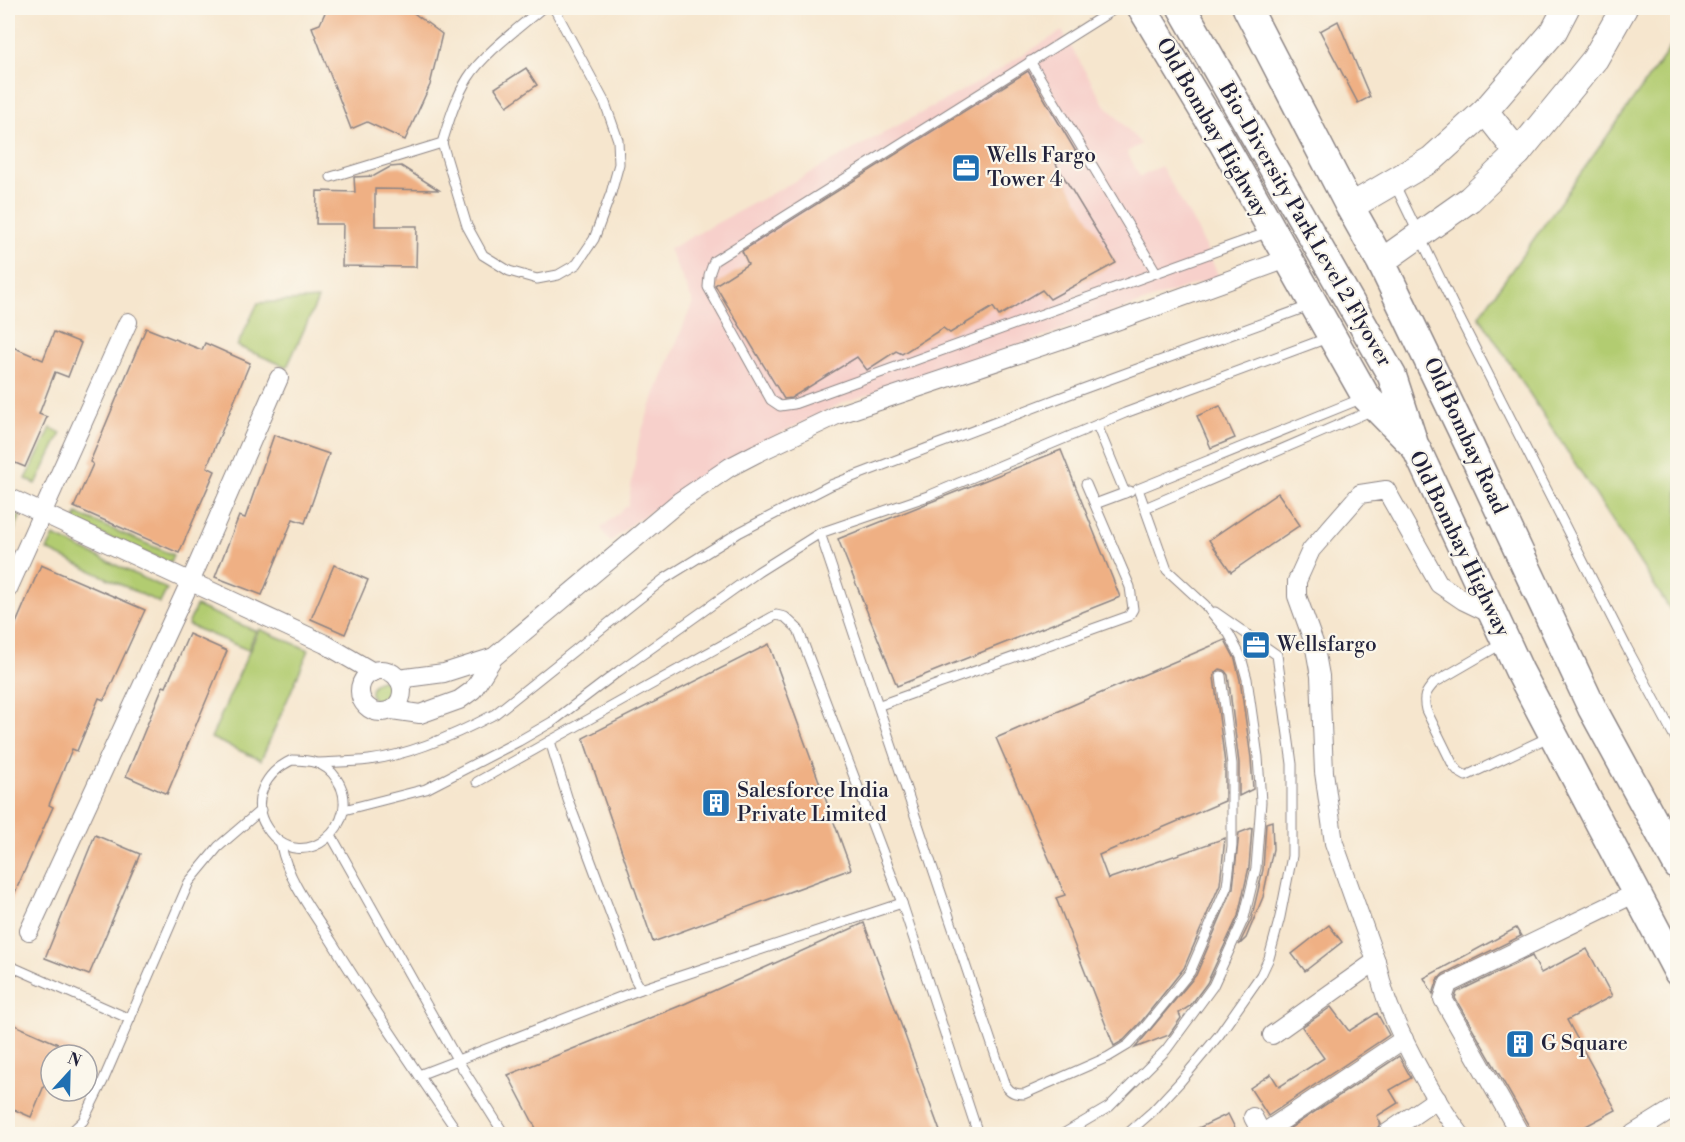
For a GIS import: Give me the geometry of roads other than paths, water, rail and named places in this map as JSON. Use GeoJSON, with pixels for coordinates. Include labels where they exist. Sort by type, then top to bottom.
{"type":"FeatureCollection","features":[{"type":"Feature","properties":{"kind":"main road","name":"Old Bombay Highway"},"geometry":{"type":"LineString","coordinates":[[1142,8],[1222,141],[1287,259],[1372,402],[1416,448],[1493,615],[1677,972]]}},
{"type":"Feature","properties":{"kind":"main road","name":"Bio-Diversity Park Level 2 Flyover"},"geometry":{"type":"LineString","coordinates":[[1182,8],[1392,376],[1416,448]]}},
{"type":"Feature","properties":{"kind":"main road","name":"Old Bombay Road"},"geometry":{"type":"LineString","coordinates":[[1248,8],[1350,207],[1381,262],[1592,708],[1677,866]]}},
{"type":"Feature","properties":{"kind":"street"},"geometry":{"type":"LineString","coordinates":[[1350,207],[1432,159],[1485,111],[1554,31],[1566,8]]}},
{"type":"Feature","properties":{"kind":"street"},"geometry":{"type":"LineString","coordinates":[[1381,262],[1470,199],[1518,153],[1594,59],[1624,8]]}},
{"type":"Feature","properties":{"kind":"street"},"geometry":{"type":"LineString","coordinates":[[1485,111],[1518,153]]}},
{"type":"Feature","properties":{"kind":"street"},"geometry":{"type":"LineString","coordinates":[[373,672],[362,681],[359,694],[365,706],[378,713],[392,710],[420,714],[459,700],[473,690],[494,657],[680,501],[730,467],[837,415],[1105,325],[1287,259]]}},
{"type":"Feature","properties":{"kind":"street"},"geometry":{"type":"LineString","coordinates":[[8,589],[128,322]]}},
{"type":"Feature","properties":{"kind":"street"},"geometry":{"type":"LineString","coordinates":[[29,931],[190,580],[279,378]]}},
{"type":"Feature","properties":{"kind":"street"},"geometry":{"type":"LineString","coordinates":[[1460,1134],[1437,1099],[1388,1005],[1376,962],[1334,843],[1324,772],[1320,676],[1314,643],[1297,596],[1297,581],[1311,550],[1360,494],[1386,490],[1438,584],[1464,601],[1493,615]]}},
{"type":"Feature","properties":{"kind":"street"},"geometry":{"type":"LineString","coordinates":[[8,497],[325,644],[373,672],[387,671],[402,685],[401,699],[392,710]]}},
{"type":"Feature","properties":{"kind":"street"},"geometry":{"type":"LineString","coordinates":[[398,679],[444,673],[494,657]]}},
{"type":"Feature","properties":{"kind":"street"},"geometry":{"type":"LineString","coordinates":[[1520,1134],[1443,999],[1448,984],[1636,893]]}},
{"type":"Feature","properties":{"kind":"street"},"geometry":{"type":"LineString","coordinates":[[1272,1035],[1376,962]]}},
{"type":"Feature","properties":{"kind":"street"},"geometry":{"type":"LineString","coordinates":[[1252,1117],[1262,1134],[1404,1039]]}},
{"type":"Feature","properties":{"kind":"street"},"geometry":{"type":"LineString","coordinates":[[1386,1134],[1437,1099]]}},
{"type":"Feature","properties":{"kind":"street"},"geometry":{"type":"LineString","coordinates":[[1633,1134],[1677,1106]]}},
{"type":"Feature","properties":{"kind":"lane"},"geometry":{"type":"LineString","coordinates":[[542,8],[469,76],[454,104],[442,143],[467,226],[483,255],[509,271],[537,279],[558,275],[577,264],[594,239],[612,193],[619,164],[618,140],[605,103],[554,8]]}},
{"type":"Feature","properties":{"kind":"lane"},"geometry":{"type":"LineString","coordinates":[[1116,8],[714,261],[708,287],[771,400],[780,406],[794,404],[1272,231]]}},
{"type":"Feature","properties":{"kind":"lane"},"geometry":{"type":"LineString","coordinates":[[1030,61],[1156,272]]}},
{"type":"Feature","properties":{"kind":"lane"},"geometry":{"type":"LineString","coordinates":[[331,177],[442,143]]}},
{"type":"Feature","properties":{"kind":"lane"},"geometry":{"type":"LineString","coordinates":[[1393,182],[1627,648],[1677,742]]}},
{"type":"Feature","properties":{"kind":"lane"},"geometry":{"type":"LineString","coordinates":[[459,1134],[366,997],[285,865],[281,845],[265,826],[261,810],[264,786],[270,774],[292,760],[318,763],[370,760],[418,747],[464,730],[495,714],[664,579],[740,532],[831,485],[1080,390],[1314,305]]}},
{"type":"Feature","properties":{"kind":"lane"},"geometry":{"type":"LineString","coordinates":[[344,810],[426,789],[552,722],[618,671],[758,572],[820,533],[928,496],[1097,425],[1332,336]]}},
{"type":"Feature","properties":{"kind":"lane"},"geometry":{"type":"LineString","coordinates":[[1095,504],[1372,402]]}},
{"type":"Feature","properties":{"kind":"lane"},"geometry":{"type":"LineString","coordinates":[[1145,508],[1372,402]]}},
{"type":"Feature","properties":{"kind":"lane"},"geometry":{"type":"LineString","coordinates":[[1097,425],[1125,493]]}},
{"type":"Feature","properties":{"kind":"lane"},"geometry":{"type":"LineString","coordinates":[[880,705],[1129,616],[1133,609],[1130,587],[1086,484]]}},
{"type":"Feature","properties":{"kind":"lane"},"geometry":{"type":"LineString","coordinates":[[1063,1134],[1108,1107],[1166,1050],[1213,986],[1244,918],[1256,868],[1261,802],[1258,757],[1247,680],[1241,657],[1229,634],[1205,606],[1167,570],[1138,489]]}},
{"type":"Feature","properties":{"kind":"lane"},"geometry":{"type":"LineString","coordinates":[[820,533],[880,705],[1006,1086],[1016,1094],[1024,1094],[1108,1057],[1128,1045],[1190,972],[1227,886],[1233,846],[1232,764],[1221,676]]}},
{"type":"Feature","properties":{"kind":"lane"},"geometry":{"type":"LineString","coordinates":[[1127,1134],[1180,1082],[1219,1035],[1261,975],[1269,958],[1278,927],[1292,856],[1292,764],[1277,655],[1205,606]]}},
{"type":"Feature","properties":{"kind":"lane"},"geometry":{"type":"LineString","coordinates":[[477,782],[776,615],[785,617],[798,629],[902,903],[978,1134]]}},
{"type":"Feature","properties":{"kind":"lane"},"geometry":{"type":"LineString","coordinates":[[1506,641],[1434,683],[1425,693],[1423,700],[1426,710],[1453,765],[1466,776],[1553,735]]}},
{"type":"Feature","properties":{"kind":"lane"},"geometry":{"type":"LineString","coordinates":[[550,741],[568,800],[635,979],[641,989]]}},
{"type":"Feature","properties":{"kind":"lane"},"geometry":{"type":"LineString","coordinates":[[281,845],[301,849],[315,846],[331,835],[340,823],[344,810],[344,798],[340,784],[332,772],[318,763]]}},
{"type":"Feature","properties":{"kind":"lane"},"geometry":{"type":"LineString","coordinates":[[69,1134],[83,1121],[103,1081],[189,882],[218,847],[261,810]]}},
{"type":"Feature","properties":{"kind":"lane"},"geometry":{"type":"LineString","coordinates":[[331,835],[458,1061],[504,1134]]}},
{"type":"Feature","properties":{"kind":"lane"},"geometry":{"type":"LineString","coordinates":[[419,1075],[641,989],[902,903]]}},
{"type":"Feature","properties":{"kind":"lane"},"geometry":{"type":"LineString","coordinates":[[8,966],[130,1019]]}},
{"type":"Feature","properties":{"kind":"place","name":"Wells Fargo Tower 4"},"geometry":{"type":"Point","coordinates":[966,168]}},
{"type":"Feature","properties":{"kind":"place","name":"Wellsfargo"},"geometry":{"type":"Point","coordinates":[1256,645]}},
{"type":"Feature","properties":{"kind":"place","name":"Salesforce India Private Limited"},"geometry":{"type":"Point","coordinates":[716,803]}},
{"type":"Feature","properties":{"kind":"place","name":"G Square"},"geometry":{"type":"Point","coordinates":[1520,1044]}}]}
